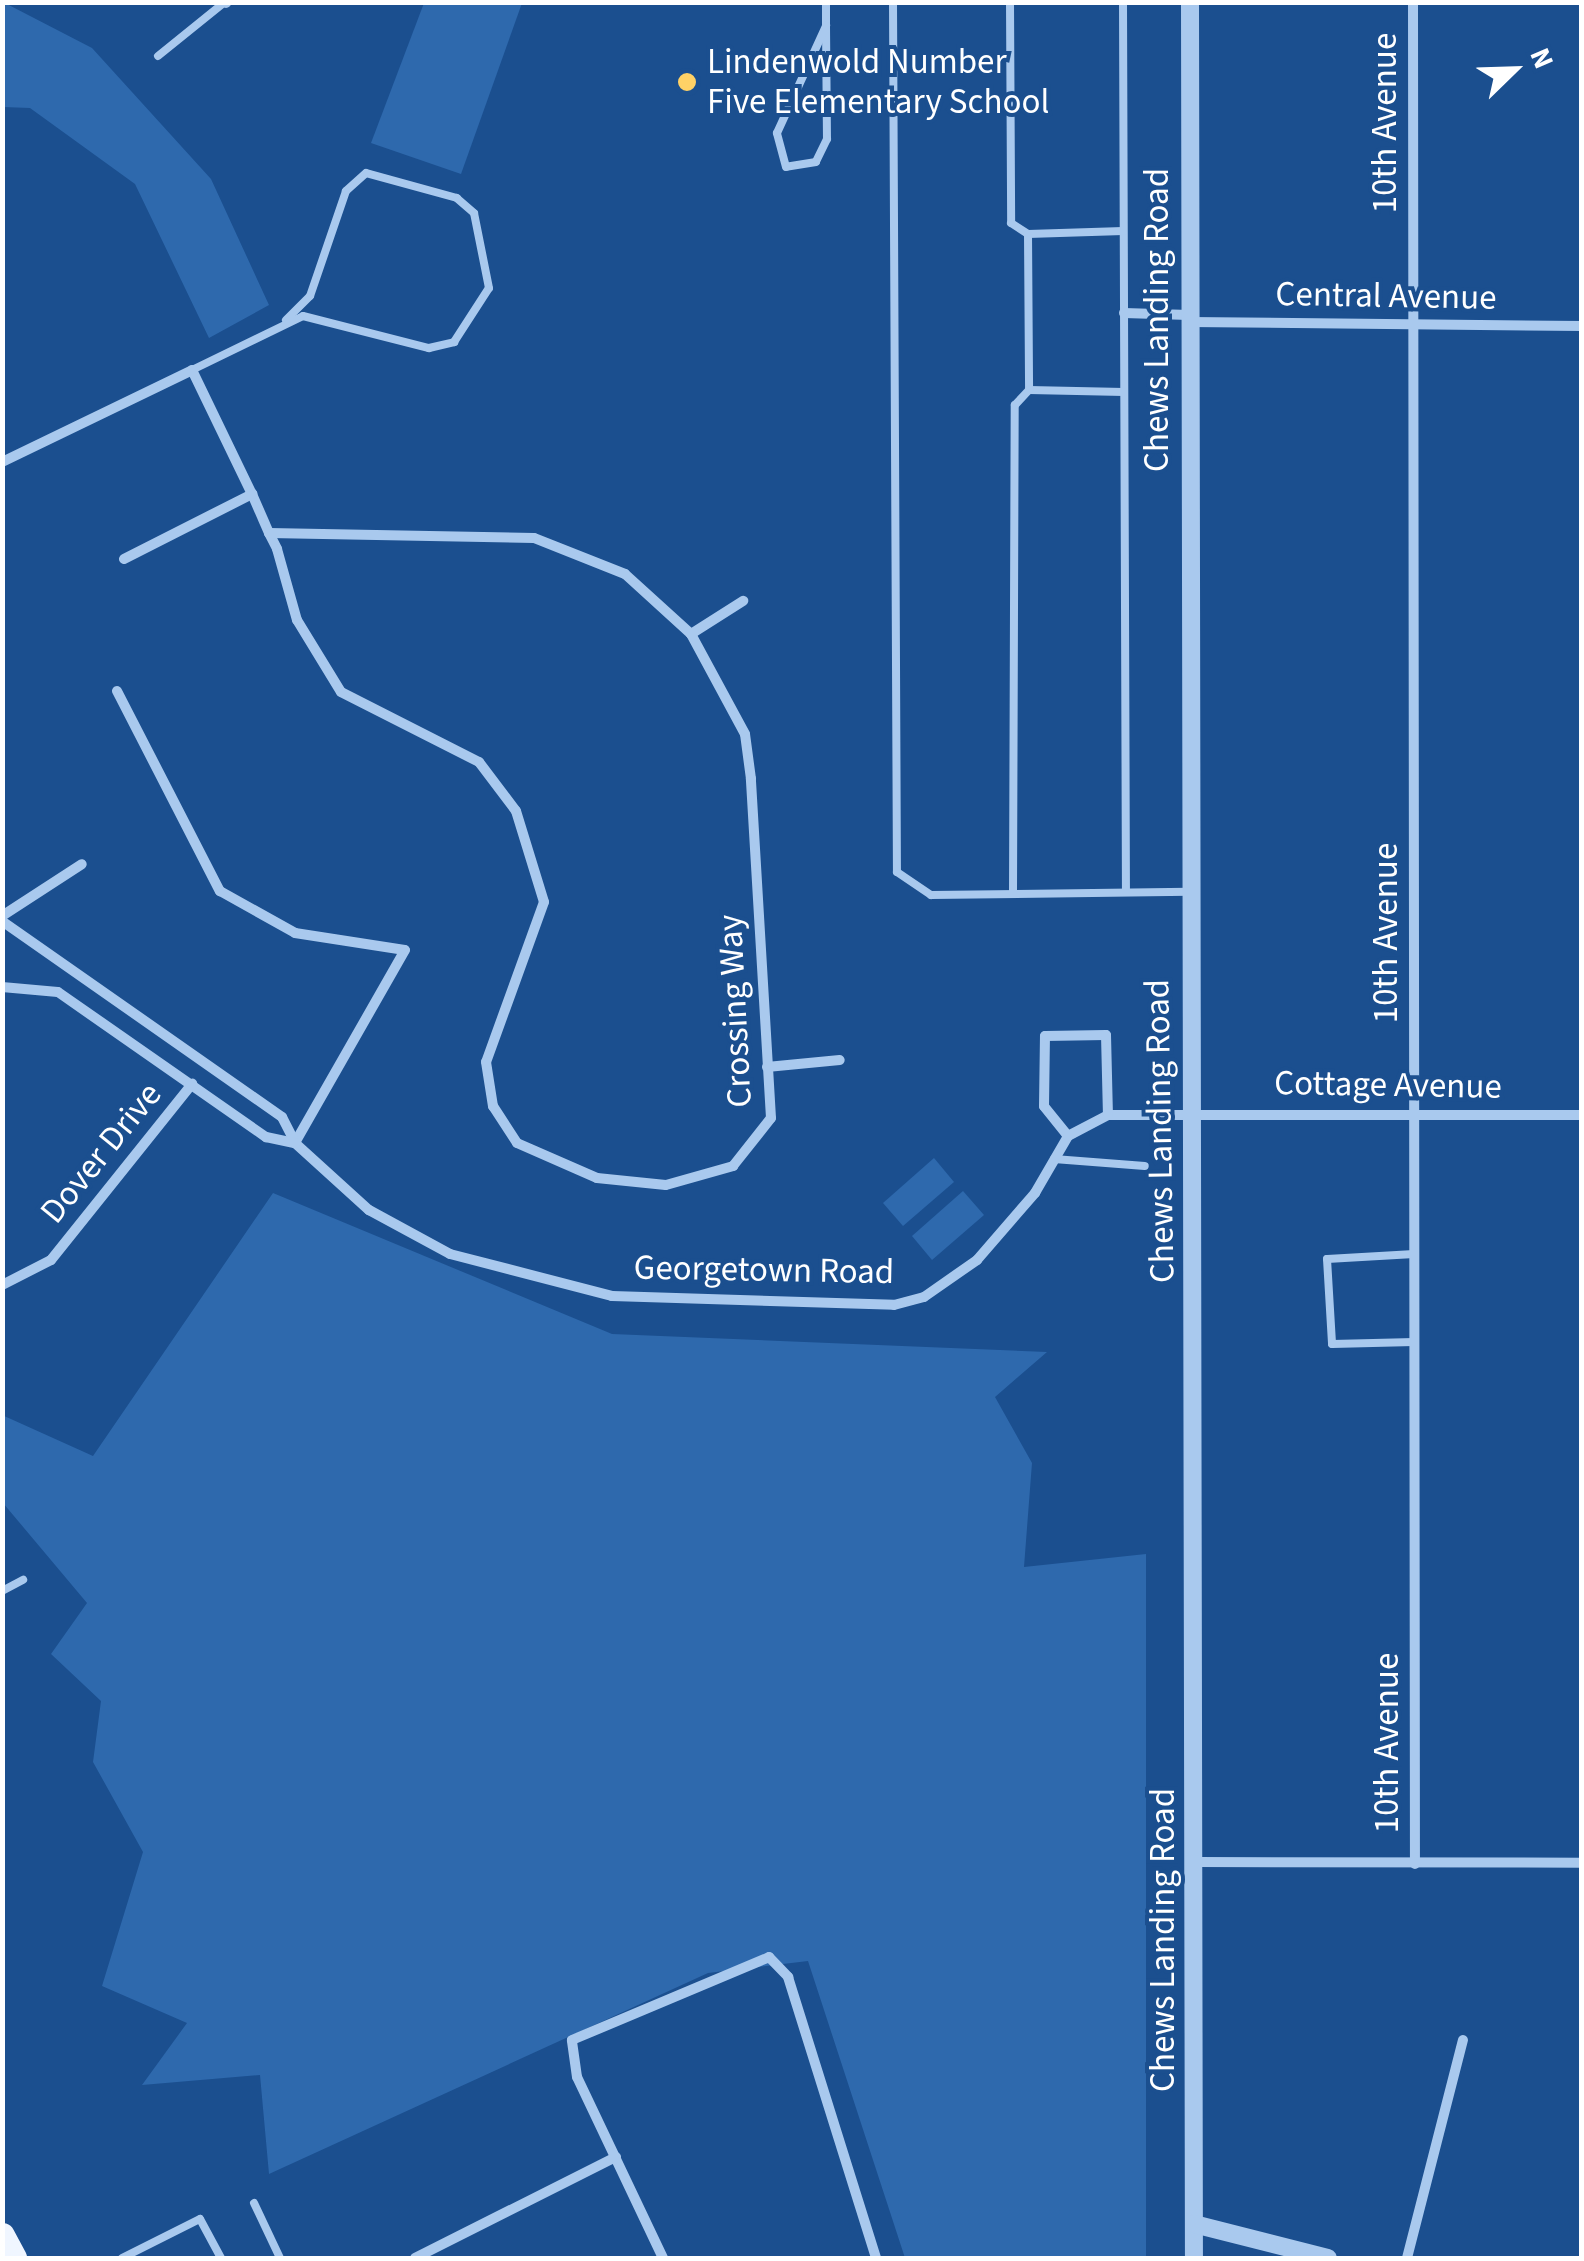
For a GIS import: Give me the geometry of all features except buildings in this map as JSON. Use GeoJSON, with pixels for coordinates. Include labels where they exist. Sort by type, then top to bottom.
{"type":"FeatureCollection","features":[{"type":"Feature","properties":{"kind":"main road"},"geometry":{"type":"LineString","coordinates":[[2,2235],[14,2258]]}},
{"type":"Feature","properties":{"kind":"street","name":"Chews Landing Road"},"geometry":{"type":"LineString","coordinates":[[1190,2],[1194,2258]]}},
{"type":"Feature","properties":{"kind":"street","name":"10th Avenue"},"geometry":{"type":"LineString","coordinates":[[1413,2],[1415,1864]]}},
{"type":"Feature","properties":{"kind":"street","name":"Central Avenue"},"geometry":{"type":"LineString","coordinates":[[1124,314],[1582,326]]}},
{"type":"Feature","properties":{"kind":"street"},"geometry":{"type":"LineString","coordinates":[[2,462],[192,370]]}},
{"type":"Feature","properties":{"kind":"street","name":"Crossing Way"},"geometry":{"type":"LineString","coordinates":[[192,370],[269,533],[298,620],[341,692],[478,762],[516,811],[544,902],[486,1062],[493,1106],[516,1143],[597,1178],[699,1181],[733,1166],[772,1118],[744,734],[692,634],[624,574],[534,538],[269,533]]}},
{"type":"Feature","properties":{"kind":"street"},"geometry":{"type":"LineString","coordinates":[[124,559],[252,494]]}},
{"type":"Feature","properties":{"kind":"street"},"geometry":{"type":"LineString","coordinates":[[692,634],[743,601]]}},
{"type":"Feature","properties":{"kind":"street"},"geometry":{"type":"LineString","coordinates":[[117,691],[220,891],[295,933],[405,950],[295,1144]]}},
{"type":"Feature","properties":{"kind":"street"},"geometry":{"type":"LineString","coordinates":[[2,918],[82,864]]}},
{"type":"Feature","properties":{"kind":"street","name":"Georgetown Road"},"geometry":{"type":"LineString","coordinates":[[2,918],[72,973],[282,1117],[295,1144]]}},
{"type":"Feature","properties":{"kind":"street"},"geometry":{"type":"LineString","coordinates":[[58,992],[72,973]]}},
{"type":"Feature","properties":{"kind":"street","name":"Georgetown Road"},"geometry":{"type":"LineString","coordinates":[[3,987],[58,992],[266,1137],[295,1144],[415,1238],[526,1276],[612,1296],[894,1305],[977,1260],[1068,1136]]}},
{"type":"Feature","properties":{"kind":"street"},"geometry":{"type":"LineString","coordinates":[[1108,1115],[1106,1035],[1046,1036],[1044,1106],[1068,1136],[1108,1115],[1193,1110]]}},
{"type":"Feature","properties":{"kind":"street"},"geometry":{"type":"LineString","coordinates":[[767,1067],[840,1060]]}},
{"type":"Feature","properties":{"kind":"street","name":"Dover Drive"},"geometry":{"type":"LineString","coordinates":[[2,1285],[51,1260],[192,1084]]}},
{"type":"Feature","properties":{"kind":"street","name":"Cottage Avenue"},"geometry":{"type":"LineString","coordinates":[[1193,1110],[1582,1115]]}},
{"type":"Feature","properties":{"kind":"street"},"geometry":{"type":"LineString","coordinates":[[1196,1862],[1582,1863]]}},
{"type":"Feature","properties":{"kind":"street"},"geometry":{"type":"LineString","coordinates":[[663,2258],[577,2076],[572,2040],[769,1957],[788,1976],[876,2258]]}},
{"type":"Feature","properties":{"kind":"street"},"geometry":{"type":"LineString","coordinates":[[1406,2258],[1463,2040]]}},
{"type":"Feature","properties":{"kind":"street"},"geometry":{"type":"LineString","coordinates":[[415,2258],[616,2158]]}},
{"type":"Feature","properties":{"kind":"street"},"geometry":{"type":"LineString","coordinates":[[1194,2224],[1328,2258]]}},
{"type":"Feature","properties":{"kind":"lane"},"geometry":{"type":"LineString","coordinates":[[826,2],[827,140],[816,162],[786,167],[777,133],[826,26]]}},
{"type":"Feature","properties":{"kind":"lane"},"geometry":{"type":"LineString","coordinates":[[892,2],[893,850],[915,890],[1013,894],[1190,892]]}},
{"type":"Feature","properties":{"kind":"lane"},"geometry":{"type":"LineString","coordinates":[[1010,2],[1012,223],[1028,234],[1124,232]]}},
{"type":"Feature","properties":{"kind":"lane"},"geometry":{"type":"LineString","coordinates":[[1123,2],[1126,892]]}},
{"type":"Feature","properties":{"kind":"lane"},"geometry":{"type":"LineString","coordinates":[[158,56],[226,3]]}},
{"type":"Feature","properties":{"kind":"lane"},"geometry":{"type":"LineString","coordinates":[[192,370],[286,320],[310,296],[346,191],[366,173],[457,198],[474,213],[489,288],[454,342],[430,348],[329,317],[286,320]]}},
{"type":"Feature","properties":{"kind":"lane"},"geometry":{"type":"LineString","coordinates":[[1013,894],[1015,405],[1029,390],[1028,234]]}},
{"type":"Feature","properties":{"kind":"lane"},"geometry":{"type":"LineString","coordinates":[[1029,390],[1124,392]]}},
{"type":"Feature","properties":{"kind":"lane"},"geometry":{"type":"LineString","coordinates":[[1054,1160],[1145,1166]]}},
{"type":"Feature","properties":{"kind":"lane"},"geometry":{"type":"LineString","coordinates":[[1414,1254],[1328,1259],[1332,1344],[1414,1342]]}},
{"type":"Feature","properties":{"kind":"lane"},"geometry":{"type":"LineString","coordinates":[[2,1590],[24,1580]]}},
{"type":"Feature","properties":{"kind":"lane"},"geometry":{"type":"LineString","coordinates":[[254,2203],[280,2258]]}},
{"type":"Feature","properties":{"kind":"lane"},"geometry":{"type":"LineString","coordinates":[[122,2258],[200,2218],[221,2258]]}},
{"type":"Feature","properties":{"kind":"shaded area"},"geometry":{"type":"Polygon","coordinates":[[[3,2],[92,48],[211,179],[269,305],[209,338],[135,184],[30,108],[3,107],[3,2]]]}},
{"type":"Feature","properties":{"kind":"shaded area"},"geometry":{"type":"Polygon","coordinates":[[[424,3],[522,3],[461,174],[371,143],[424,3]]]}},
{"type":"Feature","properties":{"kind":"shaded area"},"geometry":{"type":"Polygon","coordinates":[[[934,1158],[954,1182],[903,1226],[883,1203],[934,1158]]]}},
{"type":"Feature","properties":{"kind":"shaded area"},"geometry":{"type":"Polygon","coordinates":[[[963,1191],[984,1215],[932,1260],[912,1236],[963,1191]]]}},
{"type":"Feature","properties":{"kind":"shaded area"},"geometry":{"type":"Polygon","coordinates":[[[273,1193],[612,1334],[1047,1352],[995,1397],[1032,1463],[1024,1567],[1146,1554],[1146,2258],[905,2258],[808,1961],[708,1973],[269,2174],[260,2075],[142,2085],[187,2023],[102,1986],[143,1852],[93,1762],[101,1701],[51,1654],[87,1603],[3,1503],[2,1415],[93,1456],[273,1193]]]}},
{"type":"Feature","properties":{"kind":"place","name":"Lindenwold Number Five Elementary School"},"geometry":{"type":"Point","coordinates":[687,82]}}]}
